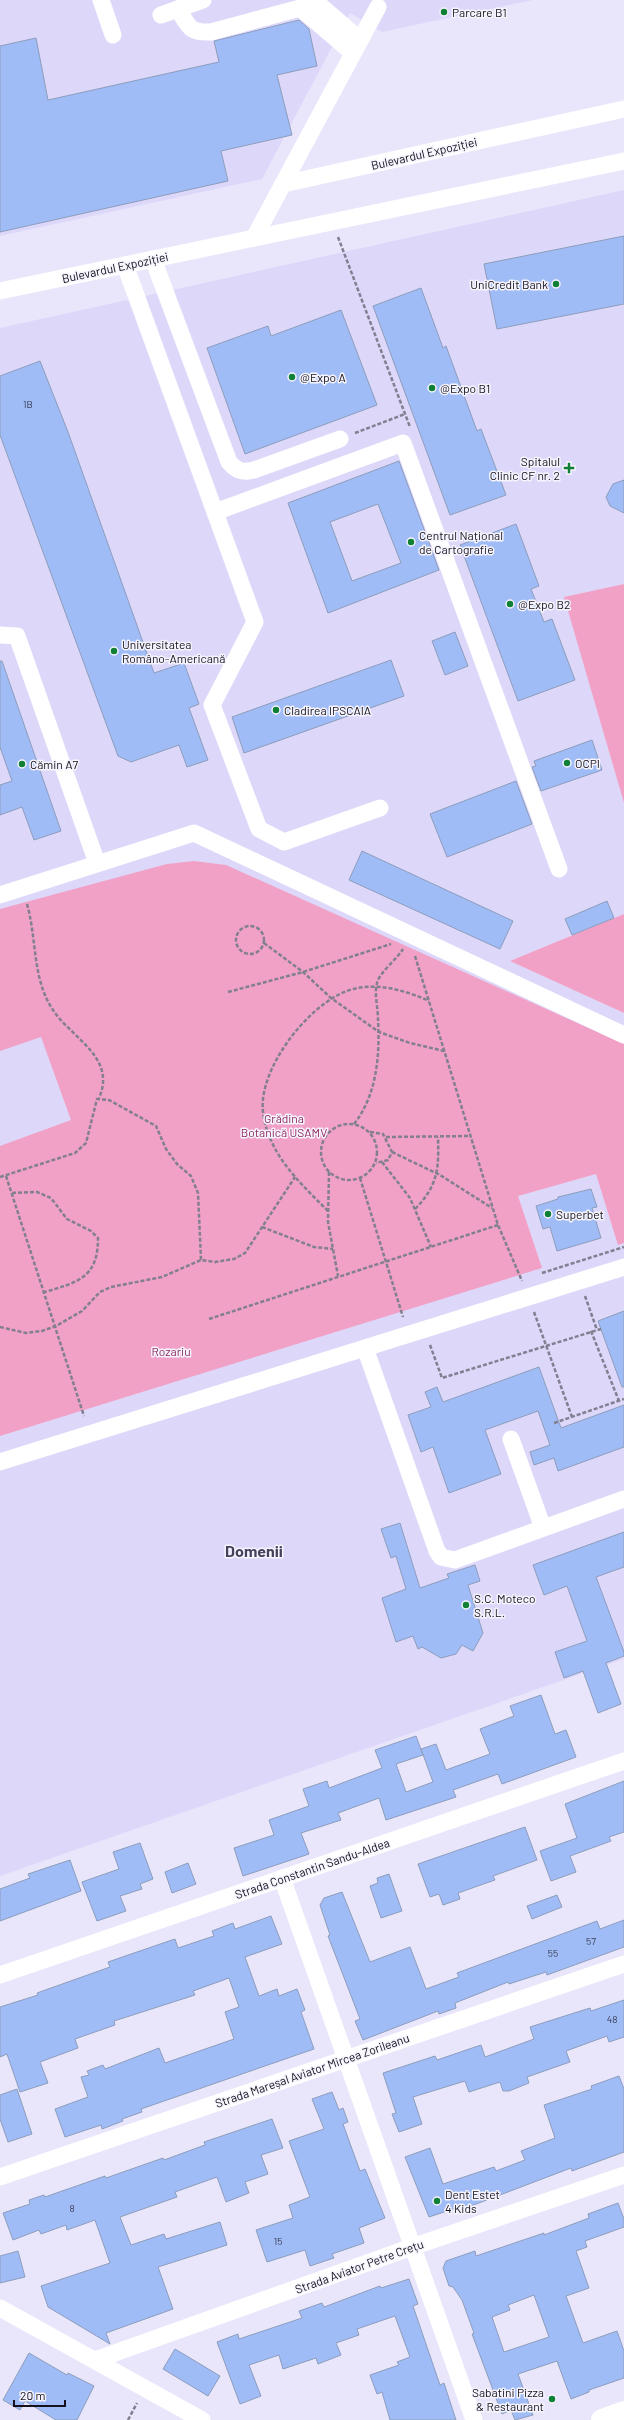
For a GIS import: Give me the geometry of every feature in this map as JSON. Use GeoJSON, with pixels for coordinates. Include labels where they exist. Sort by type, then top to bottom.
{"type":"FeatureCollection","features":[{"type":"Feature","properties":{"kind":"main road"},"geometry":{"type":"LineString","coordinates":[[602,2420],[624,2412]]}},
{"type":"Feature","properties":{"kind":"street"},"geometry":{"type":"LineString","coordinates":[[101,0],[113,35]]}},
{"type":"Feature","properties":{"kind":"street"},"geometry":{"type":"LineString","coordinates":[[162,15],[203,0]]}},
{"type":"Feature","properties":{"kind":"street"},"geometry":{"type":"LineString","coordinates":[[178,9],[190,29],[197,32],[211,32],[310,3],[356,47]]}},
{"type":"Feature","properties":{"kind":"street"},"geometry":{"type":"LineString","coordinates":[[254,238],[378,7]]}},
{"type":"Feature","properties":{"kind":"street","name":"Bulevardul Expoziției"},"geometry":{"type":"LineString","coordinates":[[283,184],[624,109]]}},
{"type":"Feature","properties":{"kind":"street","name":"Bulevardul Expoziției"},"geometry":{"type":"LineString","coordinates":[[0,292],[624,161]]}},
{"type":"Feature","properties":{"kind":"street"},"geometry":{"type":"LineString","coordinates":[[153,259],[232,467],[239,471],[254,470],[340,438]]}},
{"type":"Feature","properties":{"kind":"street"},"geometry":{"type":"LineString","coordinates":[[125,265],[255,622],[212,705],[259,829],[284,842],[380,808]]}},
{"type":"Feature","properties":{"kind":"street"},"geometry":{"type":"LineString","coordinates":[[215,512],[403,443],[559,869]]}},
{"type":"Feature","properties":{"kind":"street"},"geometry":{"type":"LineString","coordinates":[[0,635],[17,636],[97,863]]}},
{"type":"Feature","properties":{"kind":"street"},"geometry":{"type":"LineString","coordinates":[[0,895],[194,833],[624,1035]]}},
{"type":"Feature","properties":{"kind":"street"},"geometry":{"type":"LineString","coordinates":[[0,1462],[624,1267]]}},
{"type":"Feature","properties":{"kind":"street"},"geometry":{"type":"LineString","coordinates":[[365,1348],[437,1551],[441,1557],[455,1560],[624,1499]]}},
{"type":"Feature","properties":{"kind":"street"},"geometry":{"type":"LineString","coordinates":[[511,1439],[543,1528]]}},
{"type":"Feature","properties":{"kind":"street","name":"Strada Constantin Sandu-Aldea"},"geometry":{"type":"LineString","coordinates":[[0,1975],[624,1761]]}},
{"type":"Feature","properties":{"kind":"street"},"geometry":{"type":"LineString","coordinates":[[282,1878],[474,2420]]}},
{"type":"Feature","properties":{"kind":"street","name":"Strada Mareșal Aviator Mircea Zorileanu"},"geometry":{"type":"LineString","coordinates":[[0,2177],[624,1964]]}},
{"type":"Feature","properties":{"kind":"street","name":"Strada Aviator Petre Crețu"},"geometry":{"type":"LineString","coordinates":[[94,2360],[412,2247],[624,2175]]}},
{"type":"Feature","properties":{"kind":"street"},"geometry":{"type":"LineString","coordinates":[[0,2308],[202,2420]]}},
{"type":"Feature","properties":{"kind":"path"},"geometry":{"type":"LineString","coordinates":[[333,222],[405,414],[340,438]]}},
{"type":"Feature","properties":{"kind":"path"},"geometry":{"type":"LineString","coordinates":[[0,1177],[54,1161],[74,1153],[86,1143],[90,1132],[96,1101],[102,1091],[102,1075],[98,1059],[84,1042],[63,1024],[52,1009],[38,977],[35,944],[23,888]]}},
{"type":"Feature","properties":{"kind":"path"},"geometry":{"type":"LineString","coordinates":[[264,943],[256,953],[245,954],[237,947],[236,936],[244,928],[255,928],[263,935],[264,943],[303,972],[331,998],[379,1032],[410,1043],[444,1052]]}},
{"type":"Feature","properties":{"kind":"path"},"geometry":{"type":"LineString","coordinates":[[228,992],[303,972],[398,942]]}},
{"type":"Feature","properties":{"kind":"path"},"geometry":{"type":"LineString","coordinates":[[354,1124],[362,1114],[370,1098],[375,1075],[379,1032],[377,982],[404,946]]}},
{"type":"Feature","properties":{"kind":"path"},"geometry":{"type":"LineString","coordinates":[[414,952],[498,1226],[529,1297],[572,1417]]}},
{"type":"Feature","properties":{"kind":"path"},"geometry":{"type":"LineString","coordinates":[[328,1211],[295,1177],[275,1149],[268,1135],[263,1111],[263,1096],[273,1067],[310,1014],[331,998],[348,990],[377,988],[406,991],[429,1001]]}},
{"type":"Feature","properties":{"kind":"path"},"geometry":{"type":"LineString","coordinates":[[99,1098],[109,1100],[156,1126],[166,1149],[177,1164],[191,1176],[198,1193],[201,1260]]}},
{"type":"Feature","properties":{"kind":"path"},"geometry":{"type":"LineString","coordinates":[[370,1132],[378,1148],[376,1163],[368,1173],[360,1178],[342,1179],[329,1172],[322,1161],[321,1153],[325,1137],[337,1126],[354,1124],[370,1132],[381,1132],[386,1137],[392,1152],[437,1174],[492,1208]]}},
{"type":"Feature","properties":{"kind":"path"},"geometry":{"type":"LineString","coordinates":[[415,1209],[431,1190],[437,1174],[438,1136]]}},
{"type":"Feature","properties":{"kind":"path"},"geometry":{"type":"LineString","coordinates":[[386,1137],[470,1136]]}},
{"type":"Feature","properties":{"kind":"path"},"geometry":{"type":"LineString","coordinates":[[376,1163],[388,1160],[392,1152]]}},
{"type":"Feature","properties":{"kind":"path"},"geometry":{"type":"LineString","coordinates":[[382,1162],[405,1189],[431,1247]]}},
{"type":"Feature","properties":{"kind":"path"},"geometry":{"type":"LineString","coordinates":[[329,1172],[328,1211],[338,1276]]}},
{"type":"Feature","properties":{"kind":"path"},"geometry":{"type":"LineString","coordinates":[[6,1176],[84,1416]]}},
{"type":"Feature","properties":{"kind":"path"},"geometry":{"type":"LineString","coordinates":[[0,1327],[26,1333],[56,1326],[82,1311],[100,1292],[111,1287],[162,1277],[201,1260],[215,1262],[234,1259],[245,1253],[295,1177]]}},
{"type":"Feature","properties":{"kind":"path"},"geometry":{"type":"LineString","coordinates":[[360,1178],[403,1317]]}},
{"type":"Feature","properties":{"kind":"path"},"geometry":{"type":"LineString","coordinates":[[12,1193],[37,1192],[51,1198],[67,1219],[91,1231],[98,1238],[98,1254],[88,1273],[78,1282],[44,1292]]}},
{"type":"Feature","properties":{"kind":"path"},"geometry":{"type":"LineString","coordinates":[[209,1319],[338,1276],[498,1226]]}},
{"type":"Feature","properties":{"kind":"path"},"geometry":{"type":"LineString","coordinates":[[262,1227],[314,1247],[333,1249]]}},
{"type":"Feature","properties":{"kind":"path"},"geometry":{"type":"LineString","coordinates":[[425,1330],[442,1378],[599,1329],[580,1281]]}},
{"type":"Feature","properties":{"kind":"path"},"geometry":{"type":"LineString","coordinates":[[591,1331],[619,1400]]}},
{"type":"Feature","properties":{"kind":"path"},"geometry":{"type":"LineString","coordinates":[[554,1423],[624,1399]]}},
{"type":"Feature","properties":{"kind":"shaded area"},"geometry":{"type":"Polygon","coordinates":[[[0,0],[533,0],[382,32],[350,13],[262,179],[0,236],[0,0]]]}},
{"type":"Feature","properties":{"kind":"shaded area"},"geometry":{"type":"Polygon","coordinates":[[[624,190],[624,584],[565,597],[624,803],[624,914],[510,961],[624,1013],[624,1659],[0,1876],[0,328],[624,190]]]}},
{"type":"Feature","properties":{"kind":"green space"},"geometry":{"type":"Polygon","coordinates":[[[624,584],[624,803],[564,597],[624,584]]]}},
{"type":"Feature","properties":{"kind":"green space","name":"Grădina Botanică USAMV"},"geometry":{"type":"Polygon","coordinates":[[[194,861],[226,865],[624,1044],[624,1243],[618,1245],[596,1174],[518,1196],[542,1268],[0,1436],[0,1146],[71,1120],[41,1037],[0,1051],[0,909],[167,864],[194,861]]]}},
{"type":"Feature","properties":{"kind":"green space"},"geometry":{"type":"Polygon","coordinates":[[[624,914],[624,1013],[510,961],[624,914]]]}},
{"type":"Feature","properties":{"kind":"building"},"geometry":{"type":"Polygon","coordinates":[[[299,20],[309,29],[317,66],[277,75],[292,135],[221,151],[228,181],[0,232],[0,46],[36,38],[48,100],[219,62],[214,41],[299,20]]]}},
{"type":"Feature","properties":{"kind":"building","name":"UniCredit Bank"},"geometry":{"type":"Polygon","coordinates":[[[624,236],[624,304],[497,329],[484,264],[624,236]]]}},
{"type":"Feature","properties":{"kind":"building","name":"@Expo B1"},"geometry":{"type":"Polygon","coordinates":[[[421,288],[443,348],[446,346],[477,431],[481,429],[506,495],[450,515],[373,306],[421,288]]]}},
{"type":"Feature","properties":{"kind":"building","name":"@Expo A"},"geometry":{"type":"Polygon","coordinates":[[[341,310],[377,405],[245,454],[207,348],[268,326],[271,336],[341,310]]]}},
{"type":"Feature","properties":{"kind":"building"},"geometry":{"type":"Polygon","coordinates":[[[40,361],[68,432],[154,673],[184,663],[199,704],[189,708],[208,760],[187,767],[179,745],[131,762],[118,756],[0,435],[0,376],[40,361]]]}},
{"type":"Feature","properties":{"kind":"building","name":"Centrul Național de Cartografie"},"geometry":{"type":"Polygon","coordinates":[[[399,461],[439,570],[328,613],[288,503],[399,461]],[[378,504],[330,522],[352,581],[401,563],[378,504]]]}},
{"type":"Feature","properties":{"kind":"building"},"geometry":{"type":"Polygon","coordinates":[[[624,480],[624,513],[610,506],[606,497],[613,484],[624,480]]]}},
{"type":"Feature","properties":{"kind":"building","name":"@Expo B2"},"geometry":{"type":"Polygon","coordinates":[[[516,524],[539,586],[531,589],[544,622],[552,619],[575,680],[518,701],[460,545],[516,524]]]}},
{"type":"Feature","properties":{"kind":"building"},"geometry":{"type":"Polygon","coordinates":[[[455,632],[468,666],[445,675],[432,641],[455,632]]]}},
{"type":"Feature","properties":{"kind":"building"},"geometry":{"type":"Polygon","coordinates":[[[391,660],[404,696],[244,753],[232,717],[391,660]]]}},
{"type":"Feature","properties":{"kind":"building","name":"Cămin A7"},"geometry":{"type":"Polygon","coordinates":[[[0,661],[2,661],[61,831],[34,840],[22,807],[0,815],[0,785],[12,781],[0,747],[0,661]]]}},
{"type":"Feature","properties":{"kind":"building","name":"OCPI"},"geometry":{"type":"Polygon","coordinates":[[[592,740],[602,770],[541,791],[532,767],[536,766],[534,761],[592,740]]]}},
{"type":"Feature","properties":{"kind":"building"},"geometry":{"type":"Polygon","coordinates":[[[516,781],[532,824],[447,857],[430,814],[516,781]]]}},
{"type":"Feature","properties":{"kind":"building"},"geometry":{"type":"Polygon","coordinates":[[[362,851],[513,921],[500,949],[349,880],[362,851]]]}},
{"type":"Feature","properties":{"kind":"building"},"geometry":{"type":"Polygon","coordinates":[[[607,901],[614,918],[572,935],[565,919],[607,901]]]}},
{"type":"Feature","properties":{"kind":"building"},"geometry":{"type":"Polygon","coordinates":[[[591,1189],[597,1207],[592,1208],[601,1238],[557,1251],[550,1227],[543,1229],[536,1206],[558,1199],[558,1197],[591,1189]]]}},
{"type":"Feature","properties":{"kind":"building"},"geometry":{"type":"Polygon","coordinates":[[[624,1311],[624,1387],[622,1387],[598,1321],[624,1311]]]}},
{"type":"Feature","properties":{"kind":"building"},"geometry":{"type":"Polygon","coordinates":[[[539,1367],[561,1428],[624,1405],[624,1447],[558,1471],[554,1458],[534,1465],[530,1452],[550,1445],[538,1411],[485,1430],[501,1474],[449,1493],[433,1447],[421,1452],[408,1415],[431,1407],[425,1392],[437,1387],[443,1402],[539,1367]]]}},
{"type":"Feature","properties":{"kind":"building"},"geometry":{"type":"Polygon","coordinates":[[[400,1523],[420,1588],[449,1578],[447,1574],[475,1565],[480,1581],[468,1585],[483,1633],[473,1651],[462,1645],[456,1654],[441,1658],[422,1647],[418,1649],[413,1636],[396,1642],[382,1598],[406,1589],[396,1556],[391,1558],[381,1529],[400,1523]]]}},
{"type":"Feature","properties":{"kind":"building"},"geometry":{"type":"Polygon","coordinates":[[[624,1532],[624,1567],[596,1577],[624,1652],[624,1656],[606,1663],[621,1704],[598,1713],[583,1671],[564,1678],[555,1652],[587,1641],[567,1586],[544,1595],[533,1565],[624,1532]]]}},
{"type":"Feature","properties":{"kind":"building"},"geometry":{"type":"Polygon","coordinates":[[[541,1695],[555,1734],[566,1730],[576,1757],[502,1784],[498,1774],[453,1790],[456,1797],[386,1820],[379,1798],[338,1813],[341,1820],[301,1833],[309,1854],[243,1876],[234,1848],[274,1835],[269,1820],[309,1806],[303,1789],[327,1781],[329,1788],[382,1768],[375,1750],[416,1736],[423,1755],[396,1764],[406,1792],[433,1782],[421,1749],[436,1744],[446,1770],[490,1754],[480,1729],[514,1716],[510,1706],[541,1695]]]}},
{"type":"Feature","properties":{"kind":"building"},"geometry":{"type":"Polygon","coordinates":[[[624,1781],[624,1832],[609,1837],[611,1841],[570,1856],[576,1872],[551,1881],[540,1851],[577,1838],[565,1804],[624,1781]]]}},
{"type":"Feature","properties":{"kind":"building"},"geometry":{"type":"Polygon","coordinates":[[[525,1827],[537,1860],[493,1876],[495,1880],[458,1893],[460,1899],[443,1905],[439,1894],[430,1897],[418,1864],[525,1827]]]}},
{"type":"Feature","properties":{"kind":"building"},"geometry":{"type":"Polygon","coordinates":[[[140,1843],[153,1879],[140,1884],[142,1889],[120,1896],[126,1911],[97,1921],[82,1882],[119,1869],[113,1852],[140,1843]]]}},
{"type":"Feature","properties":{"kind":"building"},"geometry":{"type":"Polygon","coordinates":[[[70,1860],[81,1891],[0,1921],[0,1889],[30,1878],[28,1874],[70,1860]]]}},
{"type":"Feature","properties":{"kind":"building"},"geometry":{"type":"Polygon","coordinates":[[[188,1863],[196,1884],[172,1893],[165,1872],[188,1863]]]}},
{"type":"Feature","properties":{"kind":"building"},"geometry":{"type":"Polygon","coordinates":[[[389,1874],[402,1911],[381,1918],[370,1886],[378,1883],[377,1878],[389,1874]]]}},
{"type":"Feature","properties":{"kind":"building"},"geometry":{"type":"Polygon","coordinates":[[[342,1892],[370,1962],[410,1947],[426,1989],[459,1977],[457,1973],[597,1921],[600,1929],[624,1920],[624,1947],[547,1975],[546,1972],[509,1984],[508,1982],[455,2003],[456,2008],[439,2014],[438,2011],[363,2040],[355,2021],[360,2019],[328,1936],[330,1935],[320,1905],[324,1898],[342,1892]]]}},
{"type":"Feature","properties":{"kind":"building"},"geometry":{"type":"Polygon","coordinates":[[[557,1895],[562,1907],[532,1919],[527,1906],[557,1895]]]}},
{"type":"Feature","properties":{"kind":"building"},"geometry":{"type":"Polygon","coordinates":[[[271,1916],[282,1944],[245,1957],[259,1996],[277,1989],[279,1996],[297,1989],[305,2010],[301,2012],[314,2049],[141,2109],[142,2112],[122,2119],[123,2121],[102,2129],[101,2125],[65,2137],[55,2109],[88,2097],[81,2077],[89,2075],[87,2071],[103,2065],[105,2069],[159,2048],[165,2063],[234,2039],[225,2012],[239,2007],[229,1978],[193,1991],[195,1995],[114,2021],[115,2025],[75,2039],[78,2048],[40,2062],[48,2083],[20,2092],[7,2054],[0,2057],[0,2007],[38,1995],[37,1993],[110,1967],[108,1962],[175,1939],[178,1948],[214,1936],[212,1931],[233,1923],[235,1929],[271,1916]]]}},
{"type":"Feature","properties":{"kind":"building"},"geometry":{"type":"Polygon","coordinates":[[[624,2000],[624,2037],[609,2042],[607,2036],[566,2051],[570,2062],[527,2077],[529,2083],[509,2091],[503,2091],[500,2082],[469,2092],[465,2081],[413,2097],[422,2124],[399,2132],[392,2114],[396,2113],[383,2073],[435,2056],[437,2060],[481,2045],[485,2057],[534,2039],[530,2027],[590,2008],[591,2011],[624,2000]]]}},
{"type":"Feature","properties":{"kind":"building"},"geometry":{"type":"Polygon","coordinates":[[[619,2076],[624,2089],[624,2152],[572,2171],[571,2168],[463,2209],[462,2206],[429,2217],[405,2157],[430,2148],[443,2184],[494,2167],[496,2171],[525,2160],[521,2151],[555,2138],[544,2105],[592,2089],[591,2086],[619,2076]]]}},
{"type":"Feature","properties":{"kind":"building"},"geometry":{"type":"Polygon","coordinates":[[[17,2089],[32,2134],[8,2142],[0,2119],[0,2095],[17,2089]]]}},
{"type":"Feature","properties":{"kind":"building"},"geometry":{"type":"Polygon","coordinates":[[[332,2092],[339,2110],[343,2108],[348,2122],[343,2124],[360,2171],[365,2169],[385,2218],[359,2228],[364,2243],[332,2254],[334,2258],[310,2266],[305,2250],[267,2262],[256,2230],[293,2218],[289,2205],[310,2197],[289,2141],[324,2129],[312,2099],[332,2092]]]}},
{"type":"Feature","properties":{"kind":"building"},"geometry":{"type":"Polygon","coordinates":[[[272,2119],[283,2148],[261,2155],[268,2174],[245,2182],[249,2193],[226,2202],[217,2177],[175,2192],[177,2197],[120,2217],[131,2245],[164,2234],[166,2239],[220,2222],[227,2245],[158,2267],[173,2309],[106,2333],[110,2344],[48,2307],[41,2286],[110,2263],[95,2220],[67,2230],[66,2225],[41,2234],[39,2230],[13,2240],[3,2213],[30,2204],[29,2200],[44,2195],[45,2197],[105,2176],[106,2178],[163,2158],[164,2160],[205,2145],[204,2142],[272,2119]]]}},
{"type":"Feature","properties":{"kind":"building"},"geometry":{"type":"Polygon","coordinates":[[[618,2203],[624,2219],[624,2227],[585,2241],[587,2247],[576,2251],[589,2288],[566,2296],[583,2343],[617,2331],[624,2351],[624,2378],[589,2390],[589,2392],[571,2399],[557,2361],[518,2374],[533,2415],[515,2420],[511,2410],[502,2414],[472,2334],[474,2333],[462,2300],[453,2287],[449,2286],[443,2268],[446,2261],[475,2251],[476,2256],[544,2233],[544,2235],[589,2218],[588,2214],[618,2203]],[[534,2295],[508,2305],[510,2310],[492,2317],[504,2352],[549,2337],[534,2295]]]}},
{"type":"Feature","properties":{"kind":"building"},"geometry":{"type":"Polygon","coordinates":[[[18,2251],[25,2277],[0,2283],[0,2256],[18,2251]]]}},
{"type":"Feature","properties":{"kind":"building"},"geometry":{"type":"Polygon","coordinates":[[[409,2279],[418,2304],[413,2306],[440,2385],[444,2383],[456,2420],[390,2420],[382,2392],[377,2394],[370,2375],[399,2365],[397,2362],[410,2357],[395,2316],[357,2329],[359,2335],[336,2343],[341,2355],[318,2364],[316,2358],[283,2369],[279,2355],[249,2365],[261,2396],[240,2404],[217,2342],[238,2334],[239,2339],[302,2318],[299,2311],[322,2303],[324,2307],[380,2286],[381,2288],[409,2279]]]}},
{"type":"Feature","properties":{"kind":"building"},"geometry":{"type":"Polygon","coordinates":[[[175,2349],[220,2376],[208,2396],[163,2369],[175,2349]]]}},
{"type":"Feature","properties":{"kind":"building"},"geometry":{"type":"Polygon","coordinates":[[[29,2353],[67,2375],[68,2373],[94,2386],[77,2420],[56,2420],[25,2401],[20,2410],[3,2400],[29,2353]]]}},
{"type":"Feature","properties":{"kind":"place","name":"Parcare B1"},"geometry":{"type":"Point","coordinates":[444,12]}},
{"type":"Feature","properties":{"kind":"place","name":"UniCredit Bank"},"geometry":{"type":"Point","coordinates":[556,284]}},
{"type":"Feature","properties":{"kind":"place","name":"@Expo A"},"geometry":{"type":"Point","coordinates":[292,377]}},
{"type":"Feature","properties":{"kind":"place","name":"@Expo B1"},"geometry":{"type":"Point","coordinates":[432,388]}},
{"type":"Feature","properties":{"kind":"place","name":"Spitalul Clinic CF nr. 2"},"geometry":{"type":"Point","coordinates":[569,468]}},
{"type":"Feature","properties":{"kind":"place","name":"Centrul Național de Cartografie"},"geometry":{"type":"Point","coordinates":[411,542]}},
{"type":"Feature","properties":{"kind":"place","name":"@Expo B2"},"geometry":{"type":"Point","coordinates":[510,604]}},
{"type":"Feature","properties":{"kind":"place","name":"Universitatea Româno-Americană"},"geometry":{"type":"Point","coordinates":[114,651]}},
{"type":"Feature","properties":{"kind":"place","name":"Cladirea IPSCAIA"},"geometry":{"type":"Point","coordinates":[276,710]}},
{"type":"Feature","properties":{"kind":"place","name":"OCPI"},"geometry":{"type":"Point","coordinates":[567,763]}},
{"type":"Feature","properties":{"kind":"place","name":"Cămin A7"},"geometry":{"type":"Point","coordinates":[22,764]}},
{"type":"Feature","properties":{"kind":"place","name":"Superbet"},"geometry":{"type":"Point","coordinates":[548,1214]}},
{"type":"Feature","properties":{"kind":"place","name":"S.C. Moteco S.R.L."},"geometry":{"type":"Point","coordinates":[466,1605]}},
{"type":"Feature","properties":{"kind":"place","name":"Dent Estet 4 Kids"},"geometry":{"type":"Point","coordinates":[437,2201]}},
{"type":"Feature","properties":{"kind":"place","name":"Sabatini Pizza & Restaurant"},"geometry":{"type":"Point","coordinates":[552,2399]}},
{"type":"Feature","properties":{"kind":"district","name":"Domenii"},"geometry":{"type":"Point","coordinates":[254,1550]}},
{"type":"Feature","properties":{"kind":"park label","name":"Rozariu"},"geometry":{"type":"Point","coordinates":[171,1351]}}]}
